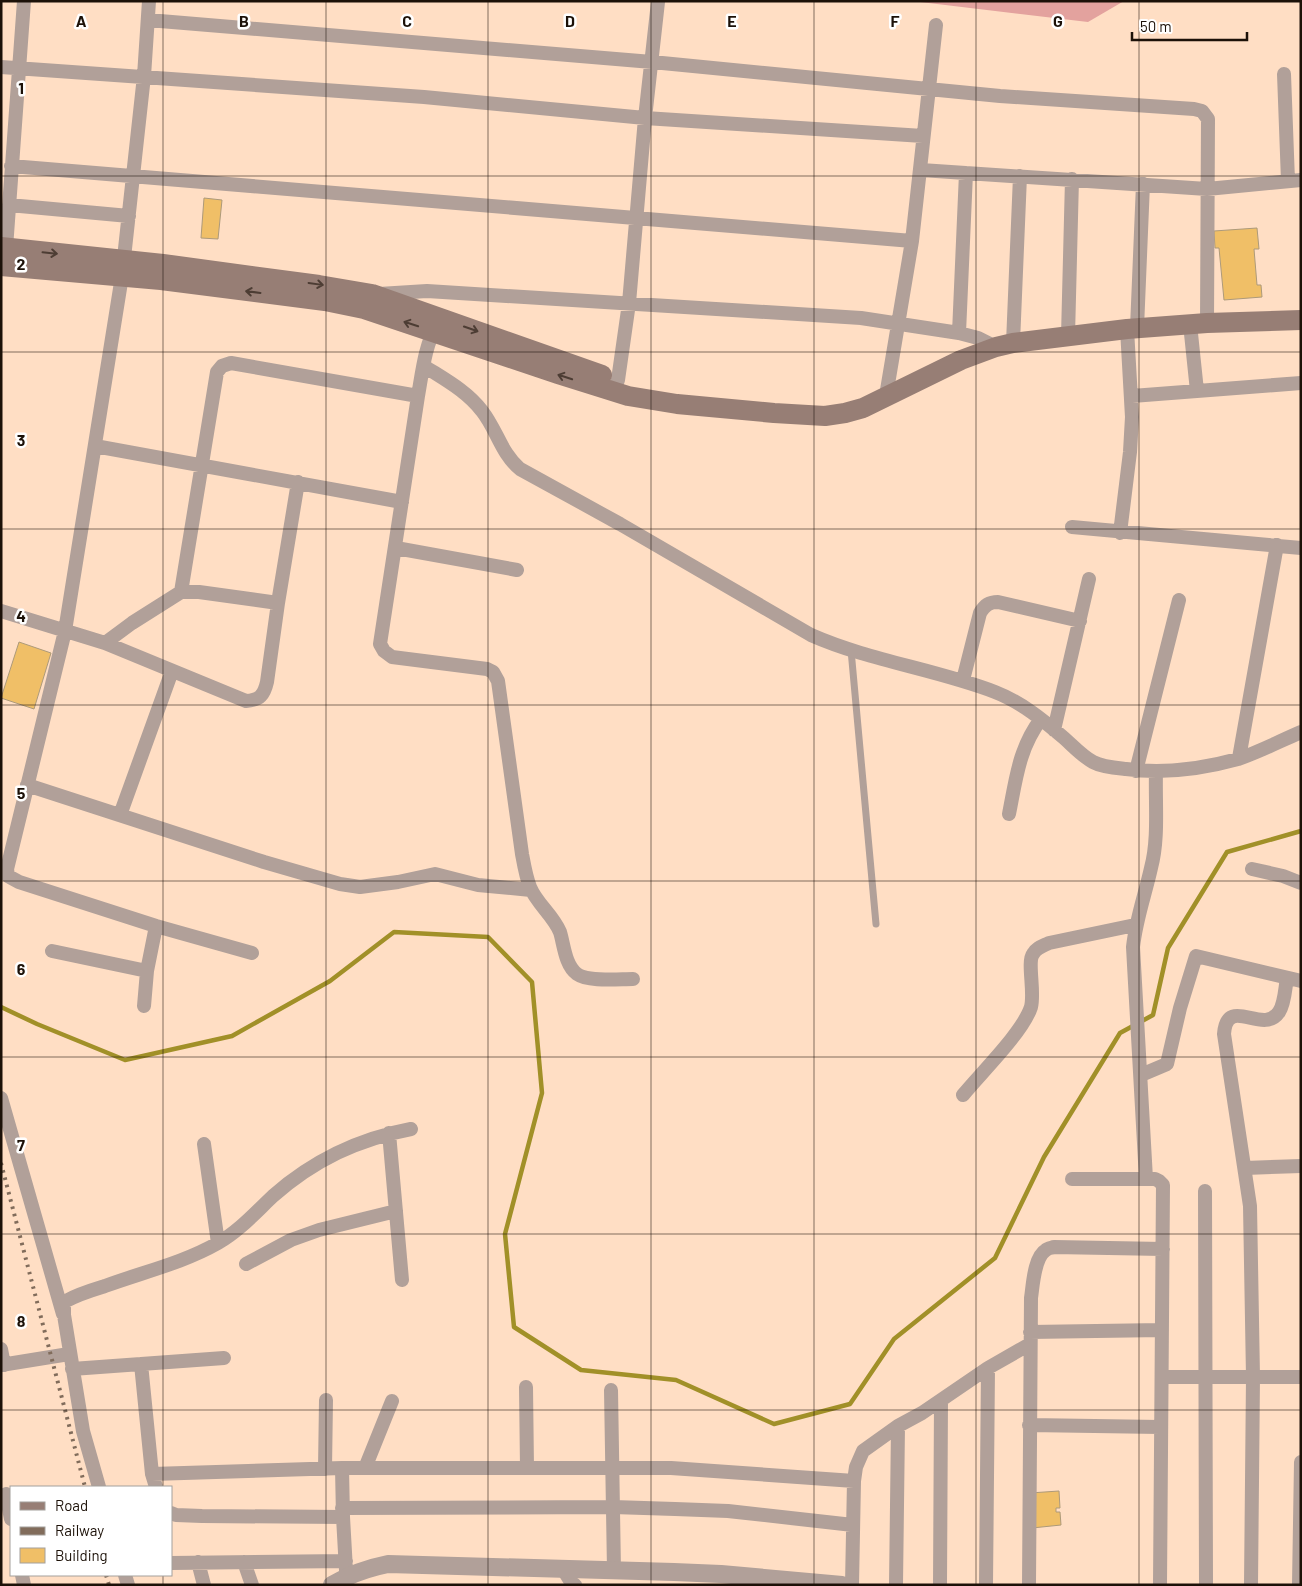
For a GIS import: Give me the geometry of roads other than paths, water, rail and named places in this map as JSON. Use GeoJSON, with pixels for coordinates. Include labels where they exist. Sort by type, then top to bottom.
{"type":"FeatureCollection","features":[{"type":"Feature","properties":{"kind":"main road"},"geometry":{"type":"LineString","coordinates":[[3,254],[123,268],[325,301],[368,301],[615,386],[628,396],[677,404],[825,416],[863,408],[961,360],[1005,345],[1132,329],[1301,320]]}},
{"type":"Feature","properties":{"kind":"street"},"geometry":{"type":"LineString","coordinates":[[3,254],[21,67],[24,1]]}},
{"type":"Feature","properties":{"kind":"street"},"geometry":{"type":"LineString","coordinates":[[149,1],[144,76],[123,268],[65,630],[7,869],[8,876],[19,882],[156,926],[252,953]]}},
{"type":"Feature","properties":{"kind":"street"},"geometry":{"type":"LineString","coordinates":[[615,386],[629,303],[645,118],[658,2]]}},
{"type":"Feature","properties":{"kind":"street"},"geometry":{"type":"LineString","coordinates":[[148,20],[652,62],[1000,96],[1202,111],[1208,119],[1207,189],[1198,324],[1197,391]]}},
{"type":"Feature","properties":{"kind":"street"},"geometry":{"type":"LineString","coordinates":[[886,396],[912,241],[936,25]]}},
{"type":"Feature","properties":{"kind":"street"},"geometry":{"type":"LineString","coordinates":[[1,66],[424,97],[645,118],[923,136]]}},
{"type":"Feature","properties":{"kind":"street"},"geometry":{"type":"LineString","coordinates":[[921,170],[1207,189],[1294,180],[1284,74]]}},
{"type":"Feature","properties":{"kind":"street"},"geometry":{"type":"LineString","coordinates":[[11,166],[912,241]]}},
{"type":"Feature","properties":{"kind":"street"},"geometry":{"type":"LineString","coordinates":[[959,333],[966,173]]}},
{"type":"Feature","properties":{"kind":"street"},"geometry":{"type":"LineString","coordinates":[[368,301],[427,291],[861,318],[959,333],[1005,345],[1020,176]]}},
{"type":"Feature","properties":{"kind":"street"},"geometry":{"type":"LineString","coordinates":[[1068,336],[1072,179]]}},
{"type":"Feature","properties":{"kind":"street"},"geometry":{"type":"LineString","coordinates":[[1120,533],[1130,452],[1132,329],[1143,184]]}},
{"type":"Feature","properties":{"kind":"street"},"geometry":{"type":"LineString","coordinates":[[9,205],[129,216]]}},
{"type":"Feature","properties":{"kind":"street"},"geometry":{"type":"LineString","coordinates":[[437,325],[424,366],[418,396],[380,644],[384,651],[392,657],[487,669],[493,672],[498,681],[522,854],[526,877],[531,890],[559,930],[567,959],[571,968],[577,974],[589,978],[633,979]]}},
{"type":"Feature","properties":{"kind":"street"},"geometry":{"type":"LineString","coordinates":[[181,592],[217,372],[222,366],[231,363],[418,396]]}},
{"type":"Feature","properties":{"kind":"street"},"geometry":{"type":"LineString","coordinates":[[424,366],[468,396],[491,424],[510,460],[520,469],[620,524],[811,635],[851,650],[963,680],[998,693],[1041,719],[1094,763],[1115,768],[1156,772],[1196,768],[1239,758],[1301,732]]}},
{"type":"Feature","properties":{"kind":"street"},"geometry":{"type":"LineString","coordinates":[[1132,396],[1301,383]]}},
{"type":"Feature","properties":{"kind":"street"},"geometry":{"type":"LineString","coordinates":[[94,446],[402,502]]}},
{"type":"Feature","properties":{"kind":"street"},"geometry":{"type":"LineString","coordinates":[[1,611],[106,643],[246,701],[256,700],[264,694],[267,682],[298,482]]}},
{"type":"Feature","properties":{"kind":"street"},"geometry":{"type":"LineString","coordinates":[[1072,528],[1301,548]]}},
{"type":"Feature","properties":{"kind":"street"},"geometry":{"type":"LineString","coordinates":[[1239,758],[1277,545]]}},
{"type":"Feature","properties":{"kind":"street"},"geometry":{"type":"LineString","coordinates":[[396,548],[517,570]]}},
{"type":"Feature","properties":{"kind":"street"},"geometry":{"type":"LineString","coordinates":[[1054,730],[1089,579]]}},
{"type":"Feature","properties":{"kind":"street"},"geometry":{"type":"LineString","coordinates":[[106,643],[132,622],[181,592],[199,592],[278,603]]}},
{"type":"Feature","properties":{"kind":"street"},"geometry":{"type":"LineString","coordinates":[[1136,771],[1179,600]]}},
{"type":"Feature","properties":{"kind":"street"},"geometry":{"type":"LineString","coordinates":[[963,680],[980,613],[985,605],[991,602],[998,602],[1080,621]]}},
{"type":"Feature","properties":{"kind":"street"},"geometry":{"type":"LineString","coordinates":[[120,815],[172,671]]}},
{"type":"Feature","properties":{"kind":"street"},"geometry":{"type":"LineString","coordinates":[[1009,814],[1025,744],[1030,733],[1041,719]]}},
{"type":"Feature","properties":{"kind":"street"},"geometry":{"type":"LineString","coordinates":[[1146,1179],[1133,947],[1135,925],[1152,867],[1155,845],[1156,772]]}},
{"type":"Feature","properties":{"kind":"street"},"geometry":{"type":"LineString","coordinates":[[27,785],[264,862],[340,884],[360,887],[398,882],[435,874],[478,885],[531,890]]}},
{"type":"Feature","properties":{"kind":"street"},"geometry":{"type":"LineString","coordinates":[[1252,869],[1283,876],[1301,883]]}},
{"type":"Feature","properties":{"kind":"street"},"geometry":{"type":"LineString","coordinates":[[963,1095],[1027,1016],[1032,1004],[1033,992],[1030,961],[1032,954],[1040,947],[1049,943],[1135,925]]}},
{"type":"Feature","properties":{"kind":"street"},"geometry":{"type":"LineString","coordinates":[[144,1006],[147,971],[156,926]]}},
{"type":"Feature","properties":{"kind":"street"},"geometry":{"type":"LineString","coordinates":[[52,951],[147,971]]}},
{"type":"Feature","properties":{"kind":"street"},"geometry":{"type":"LineString","coordinates":[[1141,1075],[1167,1064],[1180,1008],[1196,956],[1294,979],[1276,1016],[1262,1020],[1236,1015],[1229,1018],[1225,1024],[1224,1034],[1250,1206],[1253,1377],[1251,1585]]}},
{"type":"Feature","properties":{"kind":"street"},"geometry":{"type":"LineString","coordinates":[[1,1098],[64,1315]]}},
{"type":"Feature","properties":{"kind":"street"},"geometry":{"type":"LineString","coordinates":[[99,1486],[83,1431],[69,1354],[64,1315],[66,1301],[188,1258],[229,1236],[275,1194],[314,1164],[355,1144],[389,1133],[411,1129]]}},
{"type":"Feature","properties":{"kind":"street"},"geometry":{"type":"LineString","coordinates":[[389,1133],[402,1280]]}},
{"type":"Feature","properties":{"kind":"street"},"geometry":{"type":"LineString","coordinates":[[204,1144],[218,1243]]}},
{"type":"Feature","properties":{"kind":"street"},"geometry":{"type":"LineString","coordinates":[[1245,1168],[1301,1166]]}},
{"type":"Feature","properties":{"kind":"street"},"geometry":{"type":"LineString","coordinates":[[1072,1179],[1155,1178],[1163,1185],[1160,1585]]}},
{"type":"Feature","properties":{"kind":"street"},"geometry":{"type":"LineString","coordinates":[[1205,1191],[1206,1585]]}},
{"type":"Feature","properties":{"kind":"street"},"geometry":{"type":"LineString","coordinates":[[246,1264],[291,1240],[319,1230],[396,1211]]}},
{"type":"Feature","properties":{"kind":"street"},"geometry":{"type":"LineString","coordinates":[[1029,1585],[1031,1298],[1034,1273],[1040,1256],[1046,1250],[1054,1247],[1163,1249]]}},
{"type":"Feature","properties":{"kind":"street"},"geometry":{"type":"LineString","coordinates":[[852,1585],[854,1481],[856,1467],[863,1450],[941,1400],[1030,1338],[1162,1330]]}},
{"type":"Feature","properties":{"kind":"street"},"geometry":{"type":"LineString","coordinates":[[1,1349],[2,1365],[69,1354]]}},
{"type":"Feature","properties":{"kind":"street"},"geometry":{"type":"LineString","coordinates":[[72,1369],[224,1358]]}},
{"type":"Feature","properties":{"kind":"street"},"geometry":{"type":"LineString","coordinates":[[141,1364],[154,1481],[325,1468],[671,1468],[854,1481]]}},
{"type":"Feature","properties":{"kind":"street"},"geometry":{"type":"LineString","coordinates":[[986,1585],[988,1368]]}},
{"type":"Feature","properties":{"kind":"street"},"geometry":{"type":"LineString","coordinates":[[1162,1377],[1301,1377]]}},
{"type":"Feature","properties":{"kind":"street"},"geometry":{"type":"LineString","coordinates":[[526,1387],[528,1468]]}},
{"type":"Feature","properties":{"kind":"street"},"geometry":{"type":"LineString","coordinates":[[611,1390],[614,1571]]}},
{"type":"Feature","properties":{"kind":"street"},"geometry":{"type":"LineString","coordinates":[[325,1468],[326,1400]]}},
{"type":"Feature","properties":{"kind":"street"},"geometry":{"type":"LineString","coordinates":[[940,1585],[941,1400]]}},
{"type":"Feature","properties":{"kind":"street"},"geometry":{"type":"LineString","coordinates":[[364,1468],[392,1401]]}},
{"type":"Feature","properties":{"kind":"street"},"geometry":{"type":"LineString","coordinates":[[1029,1425],[1160,1427]]}},
{"type":"Feature","properties":{"kind":"street"},"geometry":{"type":"LineString","coordinates":[[896,1585],[898,1426]]}},
{"type":"Feature","properties":{"kind":"street"},"geometry":{"type":"LineString","coordinates":[[1299,1585],[1301,1462]]}},
{"type":"Feature","properties":{"kind":"street"},"geometry":{"type":"LineString","coordinates":[[342,1468],[342,1574]]}},
{"type":"Feature","properties":{"kind":"street"},"geometry":{"type":"LineString","coordinates":[[6,1494],[10,1514]]}},
{"type":"Feature","properties":{"kind":"street"},"geometry":{"type":"LineString","coordinates":[[172,1513],[202,1516],[613,1507],[728,1511],[853,1525]]}},
{"type":"Feature","properties":{"kind":"street"},"geometry":{"type":"LineString","coordinates":[[198,1562],[204,1585]]}},
{"type":"Feature","properties":{"kind":"street"},"geometry":{"type":"LineString","coordinates":[[172,1563],[244,1562],[342,1574],[388,1564],[563,1569],[842,1585]]}},
{"type":"Feature","properties":{"kind":"street"},"geometry":{"type":"LineString","coordinates":[[244,1562],[252,1585]]}},
{"type":"Feature","properties":{"kind":"street"},"geometry":{"type":"LineString","coordinates":[[563,1569],[575,1585]]}},
{"type":"Feature","properties":{"kind":"lane"},"geometry":{"type":"LineString","coordinates":[[851,650],[876,924]]}},
{"type":"Feature","properties":{"kind":"waterway"},"geometry":{"type":"LineString","coordinates":[[1,1007],[125,1060],[232,1036],[330,981],[394,932],[488,937],[532,982],[542,1093],[505,1234],[514,1327],[581,1370],[676,1380],[774,1424],[850,1404],[894,1339],[995,1258],[1044,1157],[1120,1033],[1153,1015],[1168,948],[1227,852],[1301,831]]}},
{"type":"Feature","properties":{"kind":"railway"},"geometry":{"type":"LineString","coordinates":[[1,1163],[85,1486]]}},
{"type":"Feature","properties":{"kind":"railway"},"geometry":{"type":"LineString","coordinates":[[106,1576],[109,1585]]}}]}
